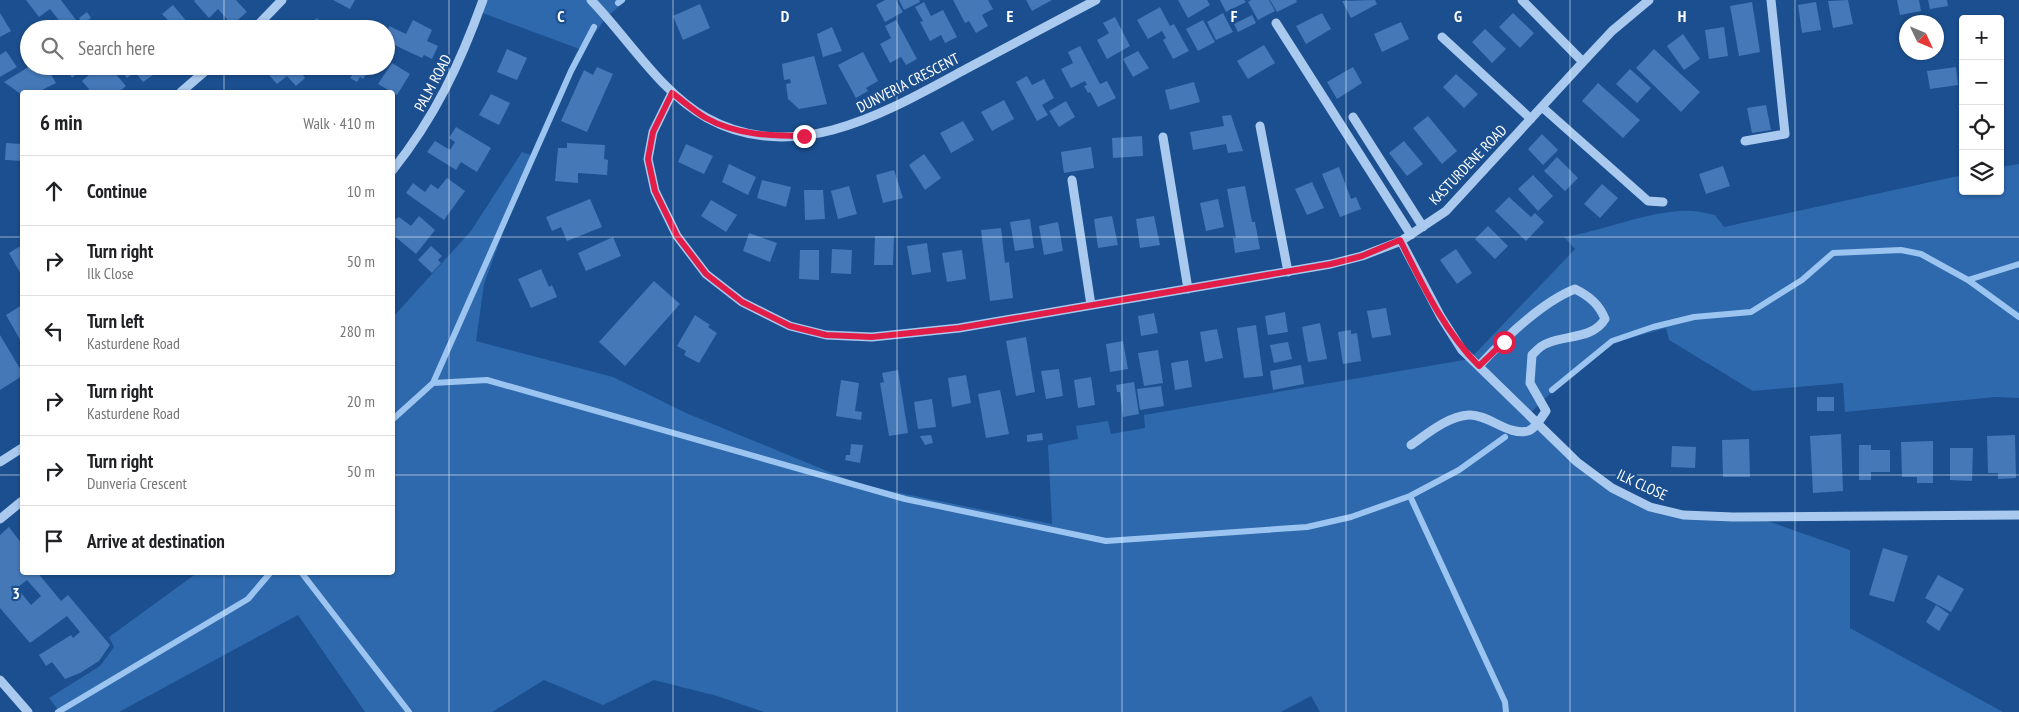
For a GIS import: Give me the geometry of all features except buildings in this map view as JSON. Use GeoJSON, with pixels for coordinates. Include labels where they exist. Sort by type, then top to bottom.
{"type":"FeatureCollection","features":[{"type":"Feature","properties":{"kind":"street"},"geometry":{"type":"LineString","coordinates":[[263,20],[282,0]]}},
{"type":"Feature","properties":{"kind":"street","name":"PALM ROAD"},"geometry":{"type":"LineString","coordinates":[[395,167],[429,119],[448,88],[464,52],[483,0]]}},
{"type":"Feature","properties":{"kind":"street","name":"DUNVERIA CRESCENT"},"geometry":{"type":"LineString","coordinates":[[592,0],[672,93],[707,118],[739,130],[767,136],[804,136],[849,127],[886,112],[1096,0]]}},
{"type":"Feature","properties":{"kind":"street"},"geometry":{"type":"LineString","coordinates":[[1522,0],[1583,62]]}},
{"type":"Feature","properties":{"kind":"street","name":"KASTURDENE ROAD"},"geometry":{"type":"LineString","coordinates":[[672,93],[653,132],[648,159],[655,191],[677,236],[706,274],[742,302],[790,326],[826,335],[872,337],[959,328],[1288,272],[1339,262],[1400,240],[1411,235],[1446,211],[1612,31],[1649,0]]}},
{"type":"Feature","properties":{"kind":"street"},"geometry":{"type":"LineString","coordinates":[[1745,140],[1785,134],[1771,0]]}},
{"type":"Feature","properties":{"kind":"street"},"geometry":{"type":"LineString","coordinates":[[1276,23],[1411,235]]}},
{"type":"Feature","properties":{"kind":"street"},"geometry":{"type":"LineString","coordinates":[[1442,37],[1531,119]]}},
{"type":"Feature","properties":{"kind":"street"},"geometry":{"type":"LineString","coordinates":[[183,90],[201,75]]}},
{"type":"Feature","properties":{"kind":"street"},"geometry":{"type":"LineString","coordinates":[[1542,107],[1648,201],[1663,202]]}},
{"type":"Feature","properties":{"kind":"street"},"geometry":{"type":"LineString","coordinates":[[1353,117],[1423,227]]}},
{"type":"Feature","properties":{"kind":"street"},"geometry":{"type":"LineString","coordinates":[[1260,126],[1288,272]]}},
{"type":"Feature","properties":{"kind":"street"},"geometry":{"type":"LineString","coordinates":[[1163,137],[1188,289]]}},
{"type":"Feature","properties":{"kind":"street"},"geometry":{"type":"LineString","coordinates":[[1072,180],[1091,305]]}},
{"type":"Feature","properties":{"kind":"street","name":"ILK CLOSE"},"geometry":{"type":"LineString","coordinates":[[1400,240],[1441,317],[1462,350],[1577,462],[1612,488],[1650,507],[1682,515],[1760,518],[2019,515]]}},
{"type":"Feature","properties":{"kind":"street"},"geometry":{"type":"LineString","coordinates":[[1411,445],[1446,422],[1466,415],[1476,415],[1518,430],[1528,431],[1537,424],[1546,411],[1530,383],[1532,355],[1549,342],[1573,338],[1601,324],[1605,319],[1601,309],[1593,300],[1574,289],[1559,296],[1494,350],[1479,366]]}},
{"type":"Feature","properties":{"kind":"street"},"geometry":{"type":"LineString","coordinates":[[0,462],[20,449]]}},
{"type":"Feature","properties":{"kind":"street"},"geometry":{"type":"LineString","coordinates":[[0,519],[20,503]]}},
{"type":"Feature","properties":{"kind":"street"},"geometry":{"type":"LineString","coordinates":[[0,680],[28,712]]}},
{"type":"Feature","properties":{"kind":"shaded area"},"geometry":{"type":"Polygon","coordinates":[[[484,0],[626,0],[606,18],[582,50],[480,12],[484,0]]]}},
{"type":"Feature","properties":{"kind":"shaded area"},"geometry":{"type":"Polygon","coordinates":[[[522,152],[531,155],[484,284],[476,341],[613,377],[686,413],[861,485],[1052,524],[1048,445],[1078,439],[1076,426],[1108,421],[1111,434],[1145,428],[1144,415],[1470,359],[1575,249],[1564,237],[1676,211],[1695,211],[1715,215],[1724,227],[1959,176],[1959,195],[2004,195],[2004,166],[2019,164],[2019,398],[1995,397],[1845,412],[1843,383],[1753,391],[1669,340],[1666,328],[1613,343],[1550,394],[1527,416],[1575,464],[1648,509],[1762,519],[1850,550],[1850,628],[2003,712],[1320,712],[1311,696],[1281,712],[764,712],[717,696],[654,680],[603,705],[544,680],[492,712],[365,712],[298,615],[119,712],[60,712],[49,698],[100,666],[114,647],[109,637],[194,575],[395,575],[395,315],[471,231],[522,152]]]}},
{"type":"Feature","properties":{"kind":"waterway"},"geometry":{"type":"LineString","coordinates":[[618,3],[622,0]]}},
{"type":"Feature","properties":{"kind":"waterway"},"geometry":{"type":"LineString","coordinates":[[433,383],[571,71],[594,27]]}},
{"type":"Feature","properties":{"kind":"waterway"},"geometry":{"type":"LineString","coordinates":[[1552,390],[1612,341],[1653,327],[1694,317],[1751,312],[1802,280],[1833,253],[1901,250],[1921,254],[1968,280],[2019,317]]}},
{"type":"Feature","properties":{"kind":"waterway"},"geometry":{"type":"LineString","coordinates":[[1968,280],[2019,264]]}},
{"type":"Feature","properties":{"kind":"waterway"},"geometry":{"type":"LineString","coordinates":[[395,417],[433,383],[487,380],[905,499],[1106,541],[1307,527],[1351,517],[1410,496],[1459,470],[1505,437]]}},
{"type":"Feature","properties":{"kind":"waterway"},"geometry":{"type":"LineString","coordinates":[[1410,496],[1505,702],[1506,712]]}},
{"type":"Feature","properties":{"kind":"waterway"},"geometry":{"type":"LineString","coordinates":[[58,712],[248,599],[268,575]]}},
{"type":"Feature","properties":{"kind":"waterway"},"geometry":{"type":"LineString","coordinates":[[303,575],[409,712]]}},
{"type":"Feature","properties":{"kind":"route"},"geometry":{"type":"LineString","coordinates":[[804,136],[767,136],[739,130],[707,118],[672,93],[653,132],[648,159],[655,191],[677,236],[706,274],[742,302],[790,326],[826,335],[872,337],[959,328],[1331,264],[1362,256],[1400,240],[1441,317],[1462,350],[1479,366],[1504,342]]}}]}
